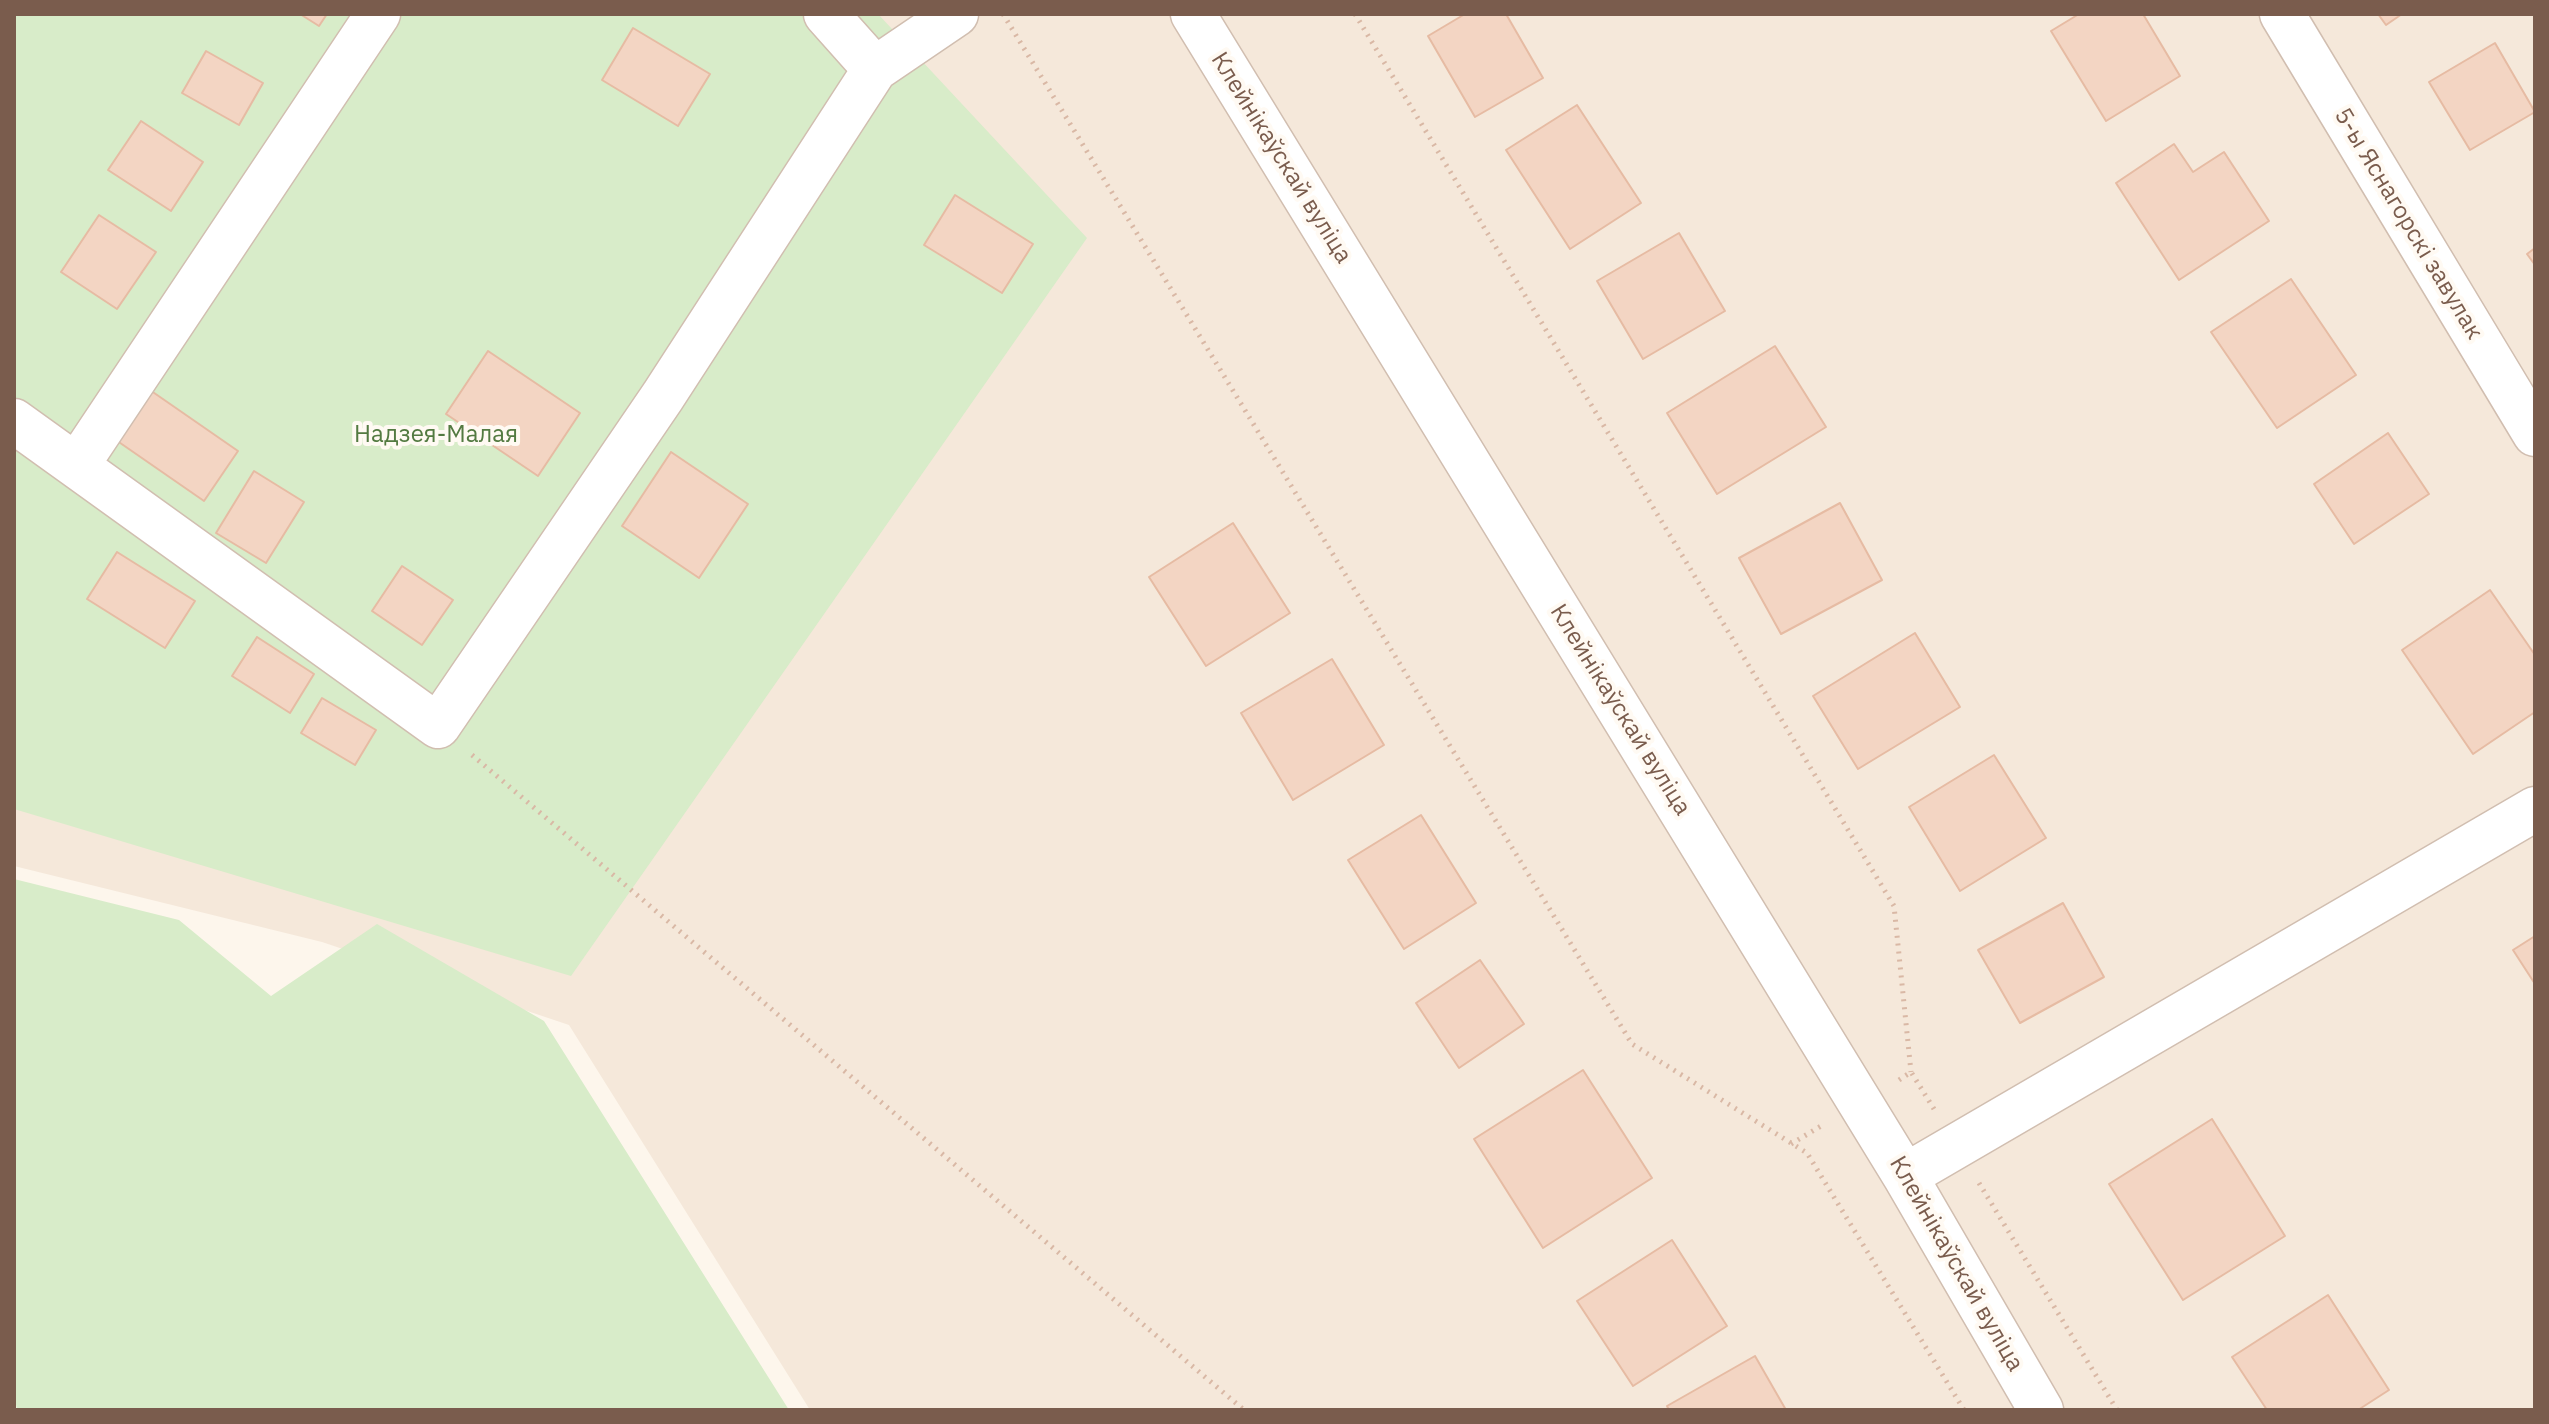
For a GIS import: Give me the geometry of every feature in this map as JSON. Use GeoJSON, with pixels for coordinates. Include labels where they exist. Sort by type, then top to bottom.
{"type":"FeatureCollection","features":[{"type":"Feature","properties":{"kind":"street"},"geometry":{"type":"LineString","coordinates":[[77,465],[378,14]]}},
{"type":"Feature","properties":{"kind":"street"},"geometry":{"type":"LineString","coordinates":[[826,14],[875,69]]}},
{"type":"Feature","properties":{"kind":"street"},"geometry":{"type":"LineString","coordinates":[[14,421],[438,726],[663,396],[875,69],[956,14]]}},
{"type":"Feature","properties":{"kind":"street","name":"Клейнікаўскай вуліца"},"geometry":{"type":"LineString","coordinates":[[1193,14],[1905,1176],[2041,1410]]}},
{"type":"Feature","properties":{"kind":"street","name":"5-ы Яснагорскі завулак"},"geometry":{"type":"LineString","coordinates":[[2282,14],[2535,434]]}},
{"type":"Feature","properties":{"kind":"street"},"geometry":{"type":"LineString","coordinates":[[1905,1176],[2535,809]]}},
{"type":"Feature","properties":{"kind":"path"},"geometry":{"type":"LineString","coordinates":[[1003,14],[1632,1044],[1807,1153],[1964,1410]]}},
{"type":"Feature","properties":{"kind":"path"},"geometry":{"type":"LineString","coordinates":[[1355,14],[1894,906],[1911,1072]]}},
{"type":"Feature","properties":{"kind":"path"},"geometry":{"type":"LineString","coordinates":[[438,726],[1244,1410]]}},
{"type":"Feature","properties":{"kind":"shaded area"},"geometry":{"type":"Polygon","coordinates":[[[14,14],[2535,14],[2535,1410],[810,1410],[569,1025],[322,942],[14,866],[14,14]]]}},
{"type":"Feature","properties":{"kind":"green space","name":"Надзея-Малая"},"geometry":{"type":"Polygon","coordinates":[[[14,14],[878,14],[1087,238],[571,976],[14,809],[14,14]]]}},
{"type":"Feature","properties":{"kind":"green space"},"geometry":{"type":"Polygon","coordinates":[[[14,879],[179,920],[271,996],[377,924],[544,1021],[789,1410],[17,1410],[14,1394],[14,879]]]}},
{"type":"Feature","properties":{"kind":"building"},"geometry":{"type":"Polygon","coordinates":[[[300,14],[327,14],[319,26],[300,14]]]}},
{"type":"Feature","properties":{"kind":"building"},"geometry":{"type":"Polygon","coordinates":[[[1465,14],[1506,14],[1543,78],[1475,117],[1428,36],[1465,14]]]}},
{"type":"Feature","properties":{"kind":"building"},"geometry":{"type":"Polygon","coordinates":[[[2079,14],[2143,14],[2180,76],[2106,121],[2051,31],[2079,14]]]}},
{"type":"Feature","properties":{"kind":"building"},"geometry":{"type":"Polygon","coordinates":[[[2378,14],[2402,14],[2386,25],[2378,14]]]}},
{"type":"Feature","properties":{"kind":"building"},"geometry":{"type":"Polygon","coordinates":[[[633,28],[710,74],[678,126],[602,80],[633,28]]]}},
{"type":"Feature","properties":{"kind":"building"},"geometry":{"type":"Polygon","coordinates":[[[2495,43],[2535,112],[2470,150],[2429,82],[2495,43]]]}},
{"type":"Feature","properties":{"kind":"building"},"geometry":{"type":"Polygon","coordinates":[[[206,51],[263,83],[239,125],[182,93],[206,51]]]}},
{"type":"Feature","properties":{"kind":"building"},"geometry":{"type":"Polygon","coordinates":[[[1577,105],[1641,203],[1570,249],[1506,150],[1577,105]]]}},
{"type":"Feature","properties":{"kind":"building"},"geometry":{"type":"Polygon","coordinates":[[[141,121],[203,162],[171,211],[108,170],[141,121]]]}},
{"type":"Feature","properties":{"kind":"building"},"geometry":{"type":"Polygon","coordinates":[[[2174,144],[2193,172],[2224,152],[2269,221],[2179,280],[2116,183],[2174,144]]]}},
{"type":"Feature","properties":{"kind":"building"},"geometry":{"type":"Polygon","coordinates":[[[955,195],[1033,244],[1002,293],[924,245],[955,195]]]}},
{"type":"Feature","properties":{"kind":"building"},"geometry":{"type":"Polygon","coordinates":[[[99,215],[156,252],[117,309],[61,272],[99,215]]]}},
{"type":"Feature","properties":{"kind":"building"},"geometry":{"type":"Polygon","coordinates":[[[1679,233],[1725,311],[1643,359],[1597,281],[1679,233]]]}},
{"type":"Feature","properties":{"kind":"building"},"geometry":{"type":"Polygon","coordinates":[[[2535,248],[2535,265],[2527,254],[2535,248]]]}},
{"type":"Feature","properties":{"kind":"building"},"geometry":{"type":"Polygon","coordinates":[[[2291,279],[2356,375],[2277,428],[2211,332],[2291,279]]]}},
{"type":"Feature","properties":{"kind":"building"},"geometry":{"type":"Polygon","coordinates":[[[1775,346],[1826,427],[1717,494],[1667,413],[1775,346]]]}},
{"type":"Feature","properties":{"kind":"building"},"geometry":{"type":"Polygon","coordinates":[[[488,351],[580,413],[538,476],[446,414],[488,351]]]}},
{"type":"Feature","properties":{"kind":"building"},"geometry":{"type":"Polygon","coordinates":[[[147,388],[238,451],[204,501],[113,438],[147,388]]]}},
{"type":"Feature","properties":{"kind":"building"},"geometry":{"type":"Polygon","coordinates":[[[2388,433],[2429,494],[2354,544],[2314,484],[2388,433]]]}},
{"type":"Feature","properties":{"kind":"building"},"geometry":{"type":"Polygon","coordinates":[[[671,452],[748,504],[699,578],[622,526],[671,452]]]}},
{"type":"Feature","properties":{"kind":"building"},"geometry":{"type":"Polygon","coordinates":[[[254,471],[304,502],[266,563],[216,533],[254,471]]]}},
{"type":"Feature","properties":{"kind":"building"},"geometry":{"type":"Polygon","coordinates":[[[1840,503],[1882,580],[1781,634],[1739,558],[1840,503]]]}},
{"type":"Feature","properties":{"kind":"building"},"geometry":{"type":"Polygon","coordinates":[[[1233,523],[1290,613],[1206,666],[1149,577],[1233,523]]]}},
{"type":"Feature","properties":{"kind":"building"},"geometry":{"type":"Polygon","coordinates":[[[117,552],[195,601],[165,648],[87,599],[117,552]]]}},
{"type":"Feature","properties":{"kind":"building"},"geometry":{"type":"Polygon","coordinates":[[[402,566],[453,600],[422,645],[372,611],[402,566]]]}},
{"type":"Feature","properties":{"kind":"building"},"geometry":{"type":"Polygon","coordinates":[[[2490,590],[2535,655],[2535,712],[2473,754],[2402,650],[2490,590]]]}},
{"type":"Feature","properties":{"kind":"building"},"geometry":{"type":"Polygon","coordinates":[[[1915,633],[1960,707],[1858,769],[1813,696],[1915,633]]]}},
{"type":"Feature","properties":{"kind":"building"},"geometry":{"type":"Polygon","coordinates":[[[257,637],[314,674],[290,713],[232,676],[257,637]]]}},
{"type":"Feature","properties":{"kind":"building"},"geometry":{"type":"Polygon","coordinates":[[[1332,659],[1384,745],[1293,800],[1241,713],[1332,659]]]}},
{"type":"Feature","properties":{"kind":"building"},"geometry":{"type":"Polygon","coordinates":[[[322,698],[376,730],[355,765],[301,733],[322,698]]]}},
{"type":"Feature","properties":{"kind":"building"},"geometry":{"type":"Polygon","coordinates":[[[1994,755],[2046,838],[1960,891],[1909,807],[1994,755]]]}},
{"type":"Feature","properties":{"kind":"building"},"geometry":{"type":"Polygon","coordinates":[[[1421,815],[1476,903],[1404,949],[1348,860],[1421,815]]]}},
{"type":"Feature","properties":{"kind":"building"},"geometry":{"type":"Polygon","coordinates":[[[2063,903],[2104,977],[2020,1023],[1978,950],[2063,903]]]}},
{"type":"Feature","properties":{"kind":"building"},"geometry":{"type":"Polygon","coordinates":[[[2535,936],[2535,984],[2513,950],[2535,936]]]}},
{"type":"Feature","properties":{"kind":"building"},"geometry":{"type":"Polygon","coordinates":[[[1480,960],[1524,1024],[1459,1068],[1416,1003],[1480,960]]]}},
{"type":"Feature","properties":{"kind":"building"},"geometry":{"type":"Polygon","coordinates":[[[1583,1070],[1652,1178],[1543,1248],[1474,1139],[1583,1070]]]}},
{"type":"Feature","properties":{"kind":"building"},"geometry":{"type":"Polygon","coordinates":[[[2212,1119],[2285,1236],[2183,1300],[2109,1184],[2212,1119]]]}},
{"type":"Feature","properties":{"kind":"building"},"geometry":{"type":"Polygon","coordinates":[[[1672,1240],[1727,1326],[1633,1386],[1577,1301],[1672,1240]]]}},
{"type":"Feature","properties":{"kind":"building"},"geometry":{"type":"Polygon","coordinates":[[[2328,1295],[2389,1390],[2358,1410],[2267,1410],[2232,1357],[2328,1295]]]}},
{"type":"Feature","properties":{"kind":"building"},"geometry":{"type":"Polygon","coordinates":[[[1755,1356],[1786,1410],[1669,1410],[1667,1406],[1755,1356]]]}}]}
